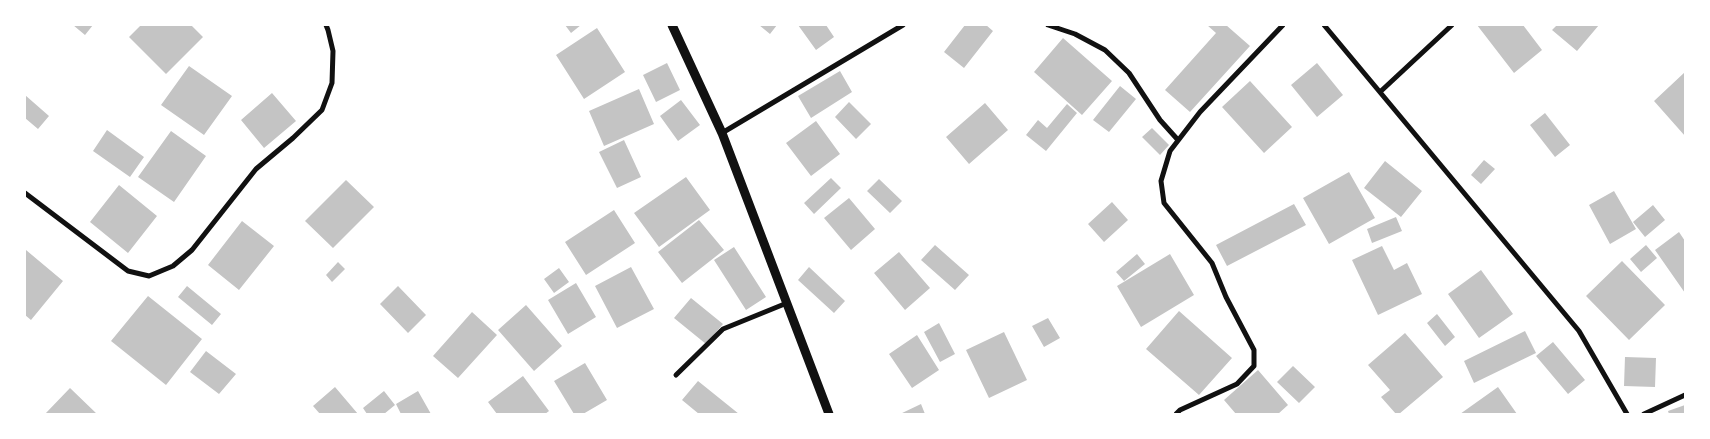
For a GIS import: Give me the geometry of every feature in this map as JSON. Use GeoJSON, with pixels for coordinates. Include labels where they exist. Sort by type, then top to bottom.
{"type":"FeatureCollection","features":[{"type":"Feature","properties":{"kind":"street"},"geometry":{"type":"LineString","coordinates":[[25,193],[128,271],[149,276],[173,266],[192,250],[256,169],[294,138],[322,110],[332,83],[333,50],[326,25]]}},
{"type":"Feature","properties":{"kind":"street"},"geometry":{"type":"LineString","coordinates":[[672,25],[722,134],[829,414]]}},
{"type":"Feature","properties":{"kind":"street"},"geometry":{"type":"LineString","coordinates":[[722,134],[904,25]]}},
{"type":"Feature","properties":{"kind":"street"},"geometry":{"type":"LineString","coordinates":[[1048,25],[1075,34],[1105,50],[1129,73],[1160,120],[1178,140]]}},
{"type":"Feature","properties":{"kind":"street"},"geometry":{"type":"LineString","coordinates":[[1176,414],[1180,410],[1236,384],[1254,366],[1254,350],[1226,297],[1212,263],[1164,202],[1161,181],[1170,151],[1178,140],[1200,112],[1283,25]]}},
{"type":"Feature","properties":{"kind":"street"},"geometry":{"type":"LineString","coordinates":[[1324,25],[1579,331],[1627,414]]}},
{"type":"Feature","properties":{"kind":"street"},"geometry":{"type":"LineString","coordinates":[[1380,92],[1452,25]]}},
{"type":"Feature","properties":{"kind":"street"},"geometry":{"type":"LineString","coordinates":[[676,375],[722,329],[787,303]]}},
{"type":"Feature","properties":{"kind":"street"},"geometry":{"type":"LineString","coordinates":[[1644,414],[1685,395]]}},
{"type":"Feature","properties":{"kind":"building"},"geometry":{"type":"Polygon","coordinates":[[[73,25],[93,25],[85,35],[73,25]]]}},
{"type":"Feature","properties":{"kind":"building"},"geometry":{"type":"Polygon","coordinates":[[[141,25],[191,25],[203,37],[166,74],[129,37],[141,25]]]}},
{"type":"Feature","properties":{"kind":"building"},"geometry":{"type":"Polygon","coordinates":[[[565,25],[581,25],[571,33],[565,25]]]}},
{"type":"Feature","properties":{"kind":"building"},"geometry":{"type":"Polygon","coordinates":[[[759,25],[777,25],[770,34],[759,25]]]}},
{"type":"Feature","properties":{"kind":"building"},"geometry":{"type":"Polygon","coordinates":[[[798,25],[826,25],[834,37],[816,50],[798,25]]]}},
{"type":"Feature","properties":{"kind":"building"},"geometry":{"type":"Polygon","coordinates":[[[965,25],[986,25],[993,31],[964,68],[944,52],[965,25]]]}},
{"type":"Feature","properties":{"kind":"building"},"geometry":{"type":"Polygon","coordinates":[[[1207,25],[1226,25],[1250,46],[1190,112],[1165,90],[1216,33],[1207,25]]]}},
{"type":"Feature","properties":{"kind":"building"},"geometry":{"type":"Polygon","coordinates":[[[1477,25],[1523,25],[1542,50],[1514,73],[1477,25]]]}},
{"type":"Feature","properties":{"kind":"building"},"geometry":{"type":"Polygon","coordinates":[[[1557,25],[1599,25],[1577,51],[1552,30],[1557,25]]]}},
{"type":"Feature","properties":{"kind":"building"},"geometry":{"type":"Polygon","coordinates":[[[597,28],[625,72],[584,99],[556,55],[597,28]]]}},
{"type":"Feature","properties":{"kind":"building"},"geometry":{"type":"Polygon","coordinates":[[[1063,38],[1112,81],[1082,115],[1034,72],[1063,38]]]}},
{"type":"Feature","properties":{"kind":"building"},"geometry":{"type":"Polygon","coordinates":[[[667,63],[680,90],[656,102],[643,75],[667,63]]]}},
{"type":"Feature","properties":{"kind":"building"},"geometry":{"type":"Polygon","coordinates":[[[1317,63],[1343,95],[1317,117],[1291,85],[1317,63]]]}},
{"type":"Feature","properties":{"kind":"building"},"geometry":{"type":"Polygon","coordinates":[[[189,66],[232,96],[204,135],[161,105],[189,66]]]}},
{"type":"Feature","properties":{"kind":"building"},"geometry":{"type":"Polygon","coordinates":[[[840,71],[852,92],[811,118],[798,96],[840,71]]]}},
{"type":"Feature","properties":{"kind":"building"},"geometry":{"type":"Polygon","coordinates":[[[1685,72],[1685,136],[1654,101],[1685,72]]]}},
{"type":"Feature","properties":{"kind":"building"},"geometry":{"type":"Polygon","coordinates":[[[1250,81],[1292,127],[1264,153],[1222,107],[1250,81]]]}},
{"type":"Feature","properties":{"kind":"building"},"geometry":{"type":"Polygon","coordinates":[[[1120,86],[1136,99],[1109,132],[1093,120],[1120,86]]]}},
{"type":"Feature","properties":{"kind":"building"},"geometry":{"type":"Polygon","coordinates":[[[639,89],[654,124],[604,146],[589,111],[639,89]]]}},
{"type":"Feature","properties":{"kind":"building"},"geometry":{"type":"Polygon","coordinates":[[[272,93],[296,121],[264,148],[241,120],[272,93]]]}},
{"type":"Feature","properties":{"kind":"building"},"geometry":{"type":"Polygon","coordinates":[[[25,95],[49,116],[38,129],[25,118],[25,95]]]}},
{"type":"Feature","properties":{"kind":"building"},"geometry":{"type":"Polygon","coordinates":[[[681,100],[700,125],[678,141],[660,116],[681,100]]]}},
{"type":"Feature","properties":{"kind":"building"},"geometry":{"type":"Polygon","coordinates":[[[849,102],[871,124],[856,139],[835,117],[849,102]]]}},
{"type":"Feature","properties":{"kind":"building"},"geometry":{"type":"Polygon","coordinates":[[[985,103],[1008,130],[969,164],[946,137],[985,103]]]}},
{"type":"Feature","properties":{"kind":"building"},"geometry":{"type":"Polygon","coordinates":[[[1067,104],[1077,113],[1046,151],[1026,135],[1038,120],[1047,128],[1067,104]]]}},
{"type":"Feature","properties":{"kind":"building"},"geometry":{"type":"Polygon","coordinates":[[[1545,113],[1570,145],[1555,157],[1530,125],[1545,113]]]}},
{"type":"Feature","properties":{"kind":"building"},"geometry":{"type":"Polygon","coordinates":[[[816,121],[840,154],[811,176],[786,143],[816,121]]]}},
{"type":"Feature","properties":{"kind":"building"},"geometry":{"type":"Polygon","coordinates":[[[1152,128],[1169,145],[1160,155],[1142,137],[1152,128]]]}},
{"type":"Feature","properties":{"kind":"building"},"geometry":{"type":"Polygon","coordinates":[[[107,130],[144,157],[130,177],[93,151],[107,130]]]}},
{"type":"Feature","properties":{"kind":"building"},"geometry":{"type":"Polygon","coordinates":[[[171,131],[206,156],[174,202],[138,177],[171,131]]]}},
{"type":"Feature","properties":{"kind":"building"},"geometry":{"type":"Polygon","coordinates":[[[624,140],[641,177],[617,188],[599,152],[624,140]]]}},
{"type":"Feature","properties":{"kind":"building"},"geometry":{"type":"Polygon","coordinates":[[[1484,160],[1495,169],[1481,184],[1471,175],[1484,160]]]}},
{"type":"Feature","properties":{"kind":"building"},"geometry":{"type":"Polygon","coordinates":[[[1385,161],[1422,191],[1401,217],[1364,188],[1385,161]]]}},
{"type":"Feature","properties":{"kind":"building"},"geometry":{"type":"Polygon","coordinates":[[[1349,172],[1375,218],[1329,244],[1303,198],[1349,172]]]}},
{"type":"Feature","properties":{"kind":"building"},"geometry":{"type":"Polygon","coordinates":[[[686,177],[710,210],[659,247],[634,213],[686,177]]]}},
{"type":"Feature","properties":{"kind":"building"},"geometry":{"type":"Polygon","coordinates":[[[831,178],[841,188],[814,214],[804,203],[831,178]]]}},
{"type":"Feature","properties":{"kind":"building"},"geometry":{"type":"Polygon","coordinates":[[[879,179],[902,201],[890,213],[867,191],[879,179]]]}},
{"type":"Feature","properties":{"kind":"building"},"geometry":{"type":"Polygon","coordinates":[[[346,180],[374,207],[333,248],[305,221],[346,180]]]}},
{"type":"Feature","properties":{"kind":"building"},"geometry":{"type":"Polygon","coordinates":[[[119,185],[157,216],[128,253],[90,222],[119,185]]]}},
{"type":"Feature","properties":{"kind":"building"},"geometry":{"type":"Polygon","coordinates":[[[1614,191],[1636,229],[1610,244],[1589,205],[1614,191]]]}},
{"type":"Feature","properties":{"kind":"building"},"geometry":{"type":"Polygon","coordinates":[[[849,198],[875,229],[851,250],[824,218],[849,198]]]}},
{"type":"Feature","properties":{"kind":"building"},"geometry":{"type":"Polygon","coordinates":[[[1112,202],[1128,220],[1104,242],[1088,224],[1112,202]]]}},
{"type":"Feature","properties":{"kind":"building"},"geometry":{"type":"Polygon","coordinates":[[[1294,204],[1306,225],[1227,266],[1216,245],[1294,204]]]}},
{"type":"Feature","properties":{"kind":"building"},"geometry":{"type":"Polygon","coordinates":[[[1653,205],[1665,220],[1645,237],[1633,222],[1653,205]]]}},
{"type":"Feature","properties":{"kind":"building"},"geometry":{"type":"Polygon","coordinates":[[[614,210],[635,243],[586,275],[565,242],[614,210]]]}},
{"type":"Feature","properties":{"kind":"building"},"geometry":{"type":"Polygon","coordinates":[[[1396,217],[1402,231],[1372,243],[1367,229],[1396,217]]]}},
{"type":"Feature","properties":{"kind":"building"},"geometry":{"type":"Polygon","coordinates":[[[699,220],[724,250],[682,283],[658,252],[699,220]]]}},
{"type":"Feature","properties":{"kind":"building"},"geometry":{"type":"Polygon","coordinates":[[[242,221],[274,246],[239,290],[208,265],[242,221]]]}},
{"type":"Feature","properties":{"kind":"building"},"geometry":{"type":"Polygon","coordinates":[[[1679,232],[1685,241],[1685,293],[1655,250],[1679,232]]]}},
{"type":"Feature","properties":{"kind":"building"},"geometry":{"type":"Polygon","coordinates":[[[935,245],[969,275],[955,290],[921,260],[935,245]]]}},
{"type":"Feature","properties":{"kind":"building"},"geometry":{"type":"Polygon","coordinates":[[[1646,245],[1657,258],[1641,272],[1630,259],[1646,245]]]}},
{"type":"Feature","properties":{"kind":"building"},"geometry":{"type":"Polygon","coordinates":[[[1382,246],[1394,270],[1407,263],[1422,294],[1378,315],[1352,260],[1382,246]]]}},
{"type":"Feature","properties":{"kind":"building"},"geometry":{"type":"Polygon","coordinates":[[[734,247],[766,297],[746,310],[714,260],[734,247]]]}},
{"type":"Feature","properties":{"kind":"building"},"geometry":{"type":"Polygon","coordinates":[[[26,250],[63,281],[31,320],[25,315],[26,250]]]}},
{"type":"Feature","properties":{"kind":"building"},"geometry":{"type":"Polygon","coordinates":[[[899,252],[930,288],[905,310],[874,273],[899,252]]]}},
{"type":"Feature","properties":{"kind":"building"},"geometry":{"type":"Polygon","coordinates":[[[1137,254],[1145,264],[1124,281],[1116,272],[1137,254]]]}},
{"type":"Feature","properties":{"kind":"building"},"geometry":{"type":"Polygon","coordinates":[[[1170,254],[1194,295],[1141,327],[1117,286],[1170,254]]]}},
{"type":"Feature","properties":{"kind":"building"},"geometry":{"type":"Polygon","coordinates":[[[1622,261],[1665,305],[1629,340],[1586,296],[1622,261]]]}},
{"type":"Feature","properties":{"kind":"building"},"geometry":{"type":"Polygon","coordinates":[[[338,262],[345,269],[332,282],[326,275],[338,262]]]}},
{"type":"Feature","properties":{"kind":"building"},"geometry":{"type":"Polygon","coordinates":[[[631,267],[654,309],[617,328],[595,286],[631,267]]]}},
{"type":"Feature","properties":{"kind":"building"},"geometry":{"type":"Polygon","coordinates":[[[809,267],[845,301],[834,313],[798,280],[809,267]]]}},
{"type":"Feature","properties":{"kind":"building"},"geometry":{"type":"Polygon","coordinates":[[[559,268],[569,282],[554,293],[544,279],[559,268]]]}},
{"type":"Feature","properties":{"kind":"building"},"geometry":{"type":"Polygon","coordinates":[[[1481,270],[1513,314],[1479,338],[1448,294],[1481,270]]]}},
{"type":"Feature","properties":{"kind":"building"},"geometry":{"type":"Polygon","coordinates":[[[576,283],[596,317],[568,334],[548,300],[576,283]]]}},
{"type":"Feature","properties":{"kind":"building"},"geometry":{"type":"Polygon","coordinates":[[[187,286],[221,314],[212,325],[178,297],[187,286]]]}},
{"type":"Feature","properties":{"kind":"building"},"geometry":{"type":"Polygon","coordinates":[[[398,286],[426,315],[408,333],[380,304],[398,286]]]}},
{"type":"Feature","properties":{"kind":"building"},"geometry":{"type":"Polygon","coordinates":[[[148,296],[202,339],[166,385],[111,341],[148,296]]]}},
{"type":"Feature","properties":{"kind":"building"},"geometry":{"type":"Polygon","coordinates":[[[691,298],[723,324],[706,344],[674,318],[691,298]]]}},
{"type":"Feature","properties":{"kind":"building"},"geometry":{"type":"Polygon","coordinates":[[[526,305],[562,346],[534,371],[498,330],[526,305]]]}},
{"type":"Feature","properties":{"kind":"building"},"geometry":{"type":"Polygon","coordinates":[[[1179,311],[1232,358],[1199,395],[1146,349],[1179,311]]]}},
{"type":"Feature","properties":{"kind":"building"},"geometry":{"type":"Polygon","coordinates":[[[472,312],[497,335],[458,378],[433,356],[472,312]]]}},
{"type":"Feature","properties":{"kind":"building"},"geometry":{"type":"Polygon","coordinates":[[[1437,314],[1455,337],[1445,346],[1427,323],[1437,314]]]}},
{"type":"Feature","properties":{"kind":"building"},"geometry":{"type":"Polygon","coordinates":[[[1048,318],[1060,338],[1044,347],[1032,326],[1048,318]]]}},
{"type":"Feature","properties":{"kind":"building"},"geometry":{"type":"Polygon","coordinates":[[[939,323],[955,354],[940,362],[924,332],[939,323]]]}},
{"type":"Feature","properties":{"kind":"building"},"geometry":{"type":"Polygon","coordinates":[[[1525,331],[1536,353],[1474,383],[1464,361],[1525,331]]]}},
{"type":"Feature","properties":{"kind":"building"},"geometry":{"type":"Polygon","coordinates":[[[1004,332],[1027,380],[989,398],[966,350],[1004,332]]]}},
{"type":"Feature","properties":{"kind":"building"},"geometry":{"type":"Polygon","coordinates":[[[1405,333],[1443,377],[1399,414],[1396,414],[1381,397],[1390,390],[1368,365],[1405,333]]]}},
{"type":"Feature","properties":{"kind":"building"},"geometry":{"type":"Polygon","coordinates":[[[917,335],[939,370],[912,388],[889,354],[917,335]]]}},
{"type":"Feature","properties":{"kind":"building"},"geometry":{"type":"Polygon","coordinates":[[[1553,342],[1585,380],[1568,394],[1536,356],[1553,342]]]}},
{"type":"Feature","properties":{"kind":"building"},"geometry":{"type":"Polygon","coordinates":[[[206,351],[236,374],[219,394],[190,372],[206,351]]]}},
{"type":"Feature","properties":{"kind":"building"},"geometry":{"type":"Polygon","coordinates":[[[1625,357],[1656,358],[1655,387],[1624,386],[1625,357]]]}},
{"type":"Feature","properties":{"kind":"building"},"geometry":{"type":"Polygon","coordinates":[[[585,363],[607,400],[583,414],[574,414],[554,381],[585,363]]]}},
{"type":"Feature","properties":{"kind":"building"},"geometry":{"type":"Polygon","coordinates":[[[1293,366],[1315,387],[1299,403],[1277,382],[1293,366]]]}},
{"type":"Feature","properties":{"kind":"building"},"geometry":{"type":"Polygon","coordinates":[[[1258,370],[1288,405],[1278,414],[1236,414],[1224,400],[1258,370]]]}},
{"type":"Feature","properties":{"kind":"building"},"geometry":{"type":"Polygon","coordinates":[[[523,376],[549,411],[545,414],[497,414],[488,402],[523,376]]]}},
{"type":"Feature","properties":{"kind":"building"},"geometry":{"type":"Polygon","coordinates":[[[698,381],[739,414],[699,414],[682,400],[698,381]]]}},
{"type":"Feature","properties":{"kind":"building"},"geometry":{"type":"Polygon","coordinates":[[[335,387],[358,414],[320,414],[313,406],[335,387]]]}},
{"type":"Feature","properties":{"kind":"building"},"geometry":{"type":"Polygon","coordinates":[[[1498,387],[1517,414],[1460,414],[1498,387]]]}},
{"type":"Feature","properties":{"kind":"building"},"geometry":{"type":"Polygon","coordinates":[[[70,388],[97,414],[45,414],[70,388]]]}},
{"type":"Feature","properties":{"kind":"building"},"geometry":{"type":"Polygon","coordinates":[[[384,391],[395,405],[384,414],[367,414],[363,408],[384,391]]]}},
{"type":"Feature","properties":{"kind":"building"},"geometry":{"type":"Polygon","coordinates":[[[418,391],[431,414],[401,414],[396,404],[418,391]]]}},
{"type":"Feature","properties":{"kind":"building"},"geometry":{"type":"Polygon","coordinates":[[[921,404],[925,414],[900,414],[921,404]]]}},
{"type":"Feature","properties":{"kind":"building"},"geometry":{"type":"Polygon","coordinates":[[[1685,405],[1685,414],[1669,414],[1668,411],[1685,405]]]}}]}
